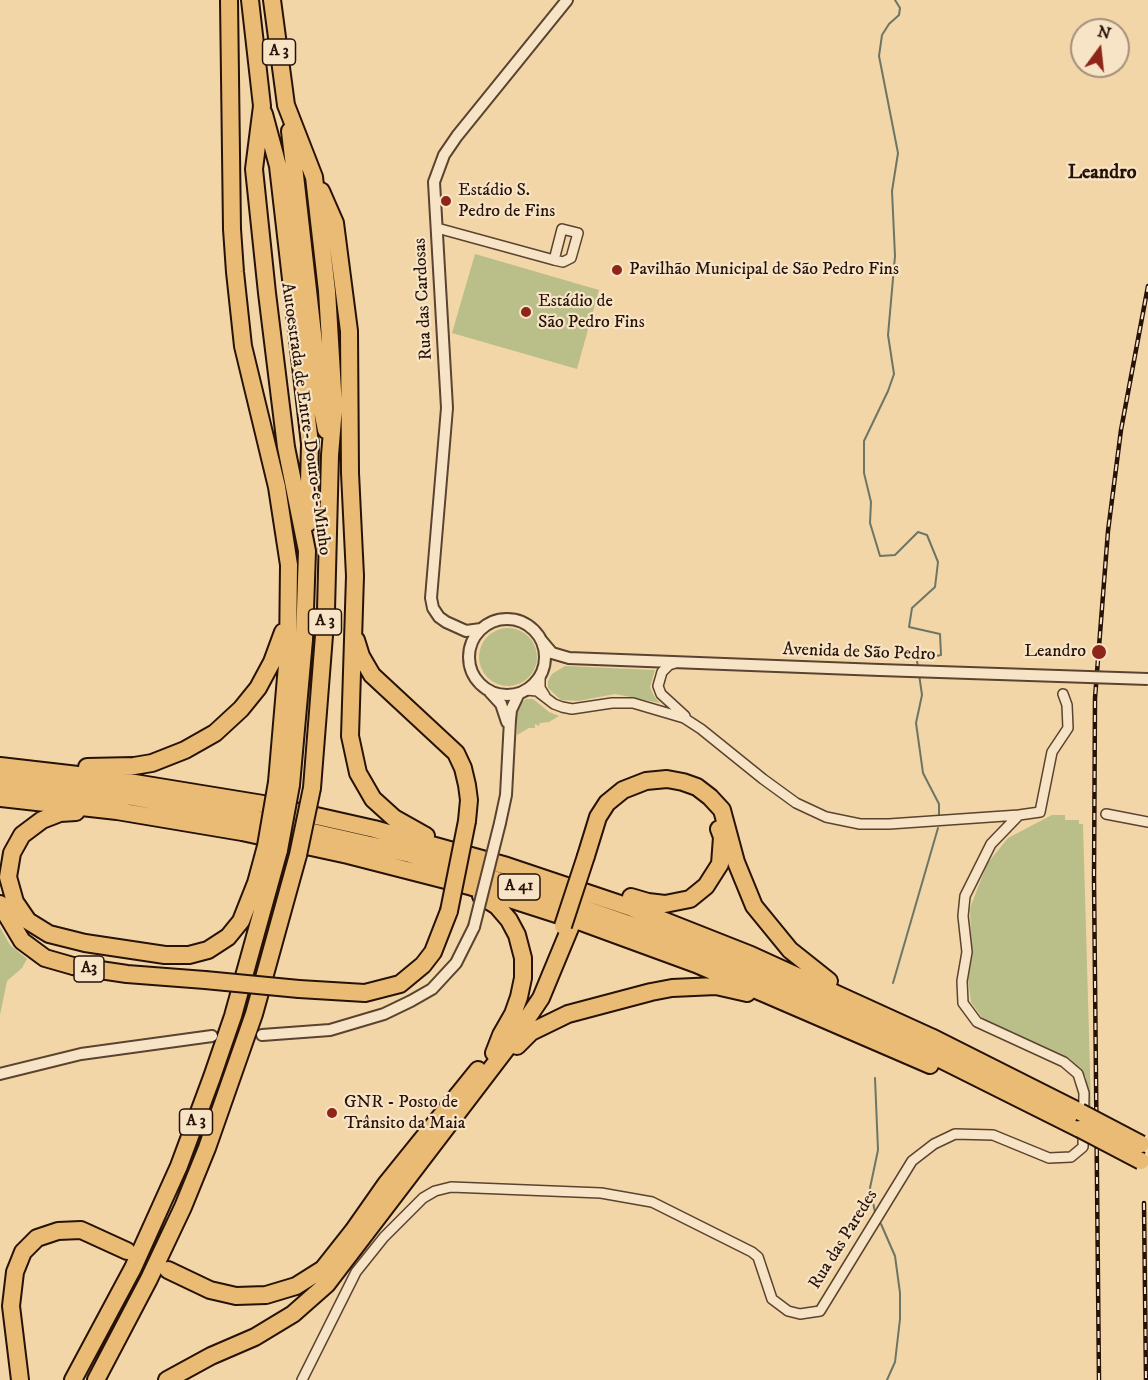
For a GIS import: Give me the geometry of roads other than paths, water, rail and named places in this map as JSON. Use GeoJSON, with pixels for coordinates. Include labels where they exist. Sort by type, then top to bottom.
{"type":"FeatureCollection","features":[{"type":"Feature","properties":{"kind":"highway"},"geometry":{"type":"LineString","coordinates":[[117,811],[60,813],[42,819],[22,835],[12,853],[8,877],[15,902],[28,921],[49,934],[85,943],[165,955],[189,955],[208,950],[228,938],[241,921],[273,848],[284,784],[289,596],[289,565],[279,497],[243,346],[235,272],[229,0]]}},
{"type":"Feature","properties":{"kind":"highway","name":"Autoestrada de Entre-Douro-e-Minho"},"geometry":{"type":"LineString","coordinates":[[250,0],[262,106],[254,169],[255,180],[286,447],[307,550],[304,640],[284,784]]}},
{"type":"Feature","properties":{"kind":"highway","name":"Autoestrada de Entre-Douro-e-Minho"},"geometry":{"type":"LineString","coordinates":[[96,1380],[149,1279],[207,1149],[254,1014],[298,855],[312,788],[326,610],[330,455],[334,407],[327,291],[314,177],[286,105],[272,0]]}},
{"type":"Feature","properties":{"kind":"highway","name":"A 3"},"geometry":{"type":"LineString","coordinates":[[286,105],[321,405],[330,455]]}},
{"type":"Feature","properties":{"kind":"highway","name":"A 3"},"geometry":{"type":"LineString","coordinates":[[262,106],[278,166],[310,444],[307,550]]}},
{"type":"Feature","properties":{"kind":"highway"},"geometry":{"type":"LineString","coordinates":[[314,177],[335,223],[349,331],[350,462],[355,576],[350,736],[358,773],[373,799],[394,818],[454,850]]}},
{"type":"Feature","properties":{"kind":"highway"},"geometry":{"type":"LineString","coordinates":[[27,769],[55,764],[94,767],[134,766],[168,758],[215,733],[241,709],[266,675],[278,649],[289,596]]}},
{"type":"Feature","properties":{"kind":"highway","name":"A3"},"geometry":{"type":"LineString","coordinates":[[0,904],[22,941],[45,957],[73,966],[127,974],[364,993],[400,984],[423,965],[433,952],[449,911],[467,821],[469,800],[467,785],[456,753],[372,675],[361,656],[352,628]]}},
{"type":"Feature","properties":{"kind":"highway","name":"A 41"},"geometry":{"type":"LineString","coordinates":[[0,766],[147,784],[263,804],[454,850],[596,895],[721,942],[858,1003],[1080,1112],[1145,1154]]}},
{"type":"Feature","properties":{"kind":"highway"},"geometry":{"type":"LineString","coordinates":[[590,857],[598,817],[607,804],[623,790],[646,781],[667,779],[697,787],[722,810],[736,862],[754,906],[790,950],[858,1003]]}},
{"type":"Feature","properties":{"kind":"highway","name":"A 41"},"geometry":{"type":"LineString","coordinates":[[0,782],[133,797],[251,818],[358,841],[473,872],[628,924],[734,964],[848,1015],[1080,1129],[1145,1154]]}},
{"type":"Feature","properties":{"kind":"highway"},"geometry":{"type":"LineString","coordinates":[[167,1380],[211,1356],[255,1337],[284,1320],[327,1284],[487,1074],[541,998],[590,857],[606,821],[615,808],[625,798],[645,789],[667,787],[691,794],[711,811],[722,837],[720,864],[706,886],[690,899],[665,904],[616,893],[596,895]]}},
{"type":"Feature","properties":{"kind":"highway"},"geometry":{"type":"LineString","coordinates":[[0,798],[117,811],[256,834],[439,878],[584,923],[688,961],[797,1006],[922,1062],[1008,1092]]}},
{"type":"Feature","properties":{"kind":"highway","name":"A 3"},"geometry":{"type":"LineString","coordinates":[[73,1380],[133,1268],[187,1146],[233,1016],[273,848]]}},
{"type":"Feature","properties":{"kind":"highway"},"geometry":{"type":"LineString","coordinates":[[439,878],[471,890],[497,906],[509,920],[520,943],[524,965],[521,991],[513,1014],[494,1053]]}},
{"type":"Feature","properties":{"kind":"highway"},"geometry":{"type":"LineString","coordinates":[[168,1270],[210,1290],[236,1296],[266,1295],[296,1286],[323,1269],[423,1136],[494,1053],[517,1022],[534,994],[567,927]]}},
{"type":"Feature","properties":{"kind":"highway"},"geometry":{"type":"LineString","coordinates":[[487,1074],[531,1032],[547,1023],[568,1014],[651,992],[672,988],[716,986],[797,1006]]}},
{"type":"Feature","properties":{"kind":"highway"},"geometry":{"type":"LineString","coordinates":[[20,1380],[11,1306],[15,1272],[23,1252],[37,1238],[58,1231],[81,1230],[127,1251]]}},
{"type":"Feature","properties":{"kind":"street","name":"Rua das Cardosas"},"geometry":{"type":"LineString","coordinates":[[469,653],[467,640],[458,628],[439,616],[433,608],[431,598],[447,408],[434,182],[444,155],[457,136],[567,0]]}},
{"type":"Feature","properties":{"kind":"street"},"geometry":{"type":"LineString","coordinates":[[437,228],[554,260]]}},
{"type":"Feature","properties":{"kind":"street"},"geometry":{"type":"LineString","coordinates":[[509,731],[505,711],[501,704],[475,677],[471,669],[469,653],[475,636],[482,629],[491,622],[502,619],[525,623],[535,631],[541,640],[545,659],[540,688],[547,698]]}},
{"type":"Feature","properties":{"kind":"street"},"geometry":{"type":"LineString","coordinates":[[458,628],[466,631],[482,629]]}},
{"type":"Feature","properties":{"kind":"street","name":"Avenida de São Pedro"},"geometry":{"type":"LineString","coordinates":[[541,640],[552,653],[569,658],[1148,679]]}},
{"type":"Feature","properties":{"kind":"street","name":"Avenida de São Pedro"},"geometry":{"type":"LineString","coordinates":[[541,673],[553,663],[569,658]]}},
{"type":"Feature","properties":{"kind":"street"},"geometry":{"type":"LineString","coordinates":[[677,662],[669,665],[662,672],[658,686],[660,694],[763,779],[796,803],[826,817],[860,824],[889,824],[1040,812],[1052,752],[1068,728],[1067,705],[1063,694]]}},
{"type":"Feature","properties":{"kind":"street"},"geometry":{"type":"LineString","coordinates":[[262,1035],[330,1030],[384,1014],[432,989],[456,963],[474,927],[500,824],[506,795],[512,710],[523,691],[541,673]]}},
{"type":"Feature","properties":{"kind":"street"},"geometry":{"type":"LineString","coordinates":[[486,688],[502,694],[537,692],[554,704],[572,709],[612,703],[633,703],[684,718],[701,729]]}},
{"type":"Feature","properties":{"kind":"street"},"geometry":{"type":"LineString","coordinates":[[1106,814],[1148,822]]}},
{"type":"Feature","properties":{"kind":"street","name":"Rua das Paredes"},"geometry":{"type":"LineString","coordinates":[[302,1380],[356,1272],[384,1237],[423,1198],[435,1191],[452,1187],[601,1193],[652,1202],[752,1252],[758,1257],[772,1299],[788,1311],[800,1314],[820,1311],[912,1161],[934,1144],[955,1134],[993,1135],[1049,1158],[1071,1157],[1083,1147],[1084,1093],[1078,1074],[1064,1062],[977,1022],[963,1003],[962,981],[967,952],[963,916],[965,896],[991,844],[1019,815]]}},
{"type":"Feature","properties":{"kind":"street"},"geometry":{"type":"LineString","coordinates":[[0,1074],[81,1054],[212,1036]]}},
{"type":"Feature","properties":{"kind":"waterway"},"geometry":{"type":"LineString","coordinates":[[895,0],[900,8],[899,15],[882,35],[879,56],[898,153],[892,191],[895,256],[888,335],[894,374],[864,441],[864,473],[871,502],[870,523],[880,556],[895,555],[918,532],[927,535],[938,562],[935,587],[912,608],[909,627],[940,634],[941,655],[917,660],[918,668]]}},
{"type":"Feature","properties":{"kind":"waterway"},"geometry":{"type":"LineString","coordinates":[[919,674],[922,695],[916,723],[923,773],[939,804],[939,815]]}},
{"type":"Feature","properties":{"kind":"waterway"},"geometry":{"type":"LineString","coordinates":[[893,983],[938,828]]}},
{"type":"Feature","properties":{"kind":"waterway"},"geometry":{"type":"LineString","coordinates":[[875,1078],[878,1150],[870,1188],[875,1212]]}},
{"type":"Feature","properties":{"kind":"waterway"},"geometry":{"type":"LineString","coordinates":[[881,1224],[895,1256],[900,1293],[900,1319],[895,1362],[887,1380]]}},
{"type":"Feature","properties":{"kind":"railway"},"geometry":{"type":"LineString","coordinates":[[1099,1380],[1094,879],[1095,698],[1108,531],[1121,430],[1148,286]]}},
{"type":"Feature","properties":{"kind":"railway"},"geometry":{"type":"LineString","coordinates":[[1144,1203],[1146,1380]]}},
{"type":"Feature","properties":{"kind":"place","name":"Estádio S. Pedro de Fins"},"geometry":{"type":"Point","coordinates":[446,201]}},
{"type":"Feature","properties":{"kind":"place","name":"Pavilhão Municipal de São Pedro Fins"},"geometry":{"type":"Point","coordinates":[617,270]}},
{"type":"Feature","properties":{"kind":"place","name":"Estádio de São Pedro Fins"},"geometry":{"type":"Point","coordinates":[526,312]}},
{"type":"Feature","properties":{"kind":"place","name":"Leandro"},"geometry":{"type":"Point","coordinates":[1099,652]}},
{"type":"Feature","properties":{"kind":"place","name":"GNR - Posto de Trânsito da Maia"},"geometry":{"type":"Point","coordinates":[332,1113]}},
{"type":"Feature","properties":{"kind":"district","name":"Leandro"},"geometry":{"type":"Point","coordinates":[1102,174]}}]}
